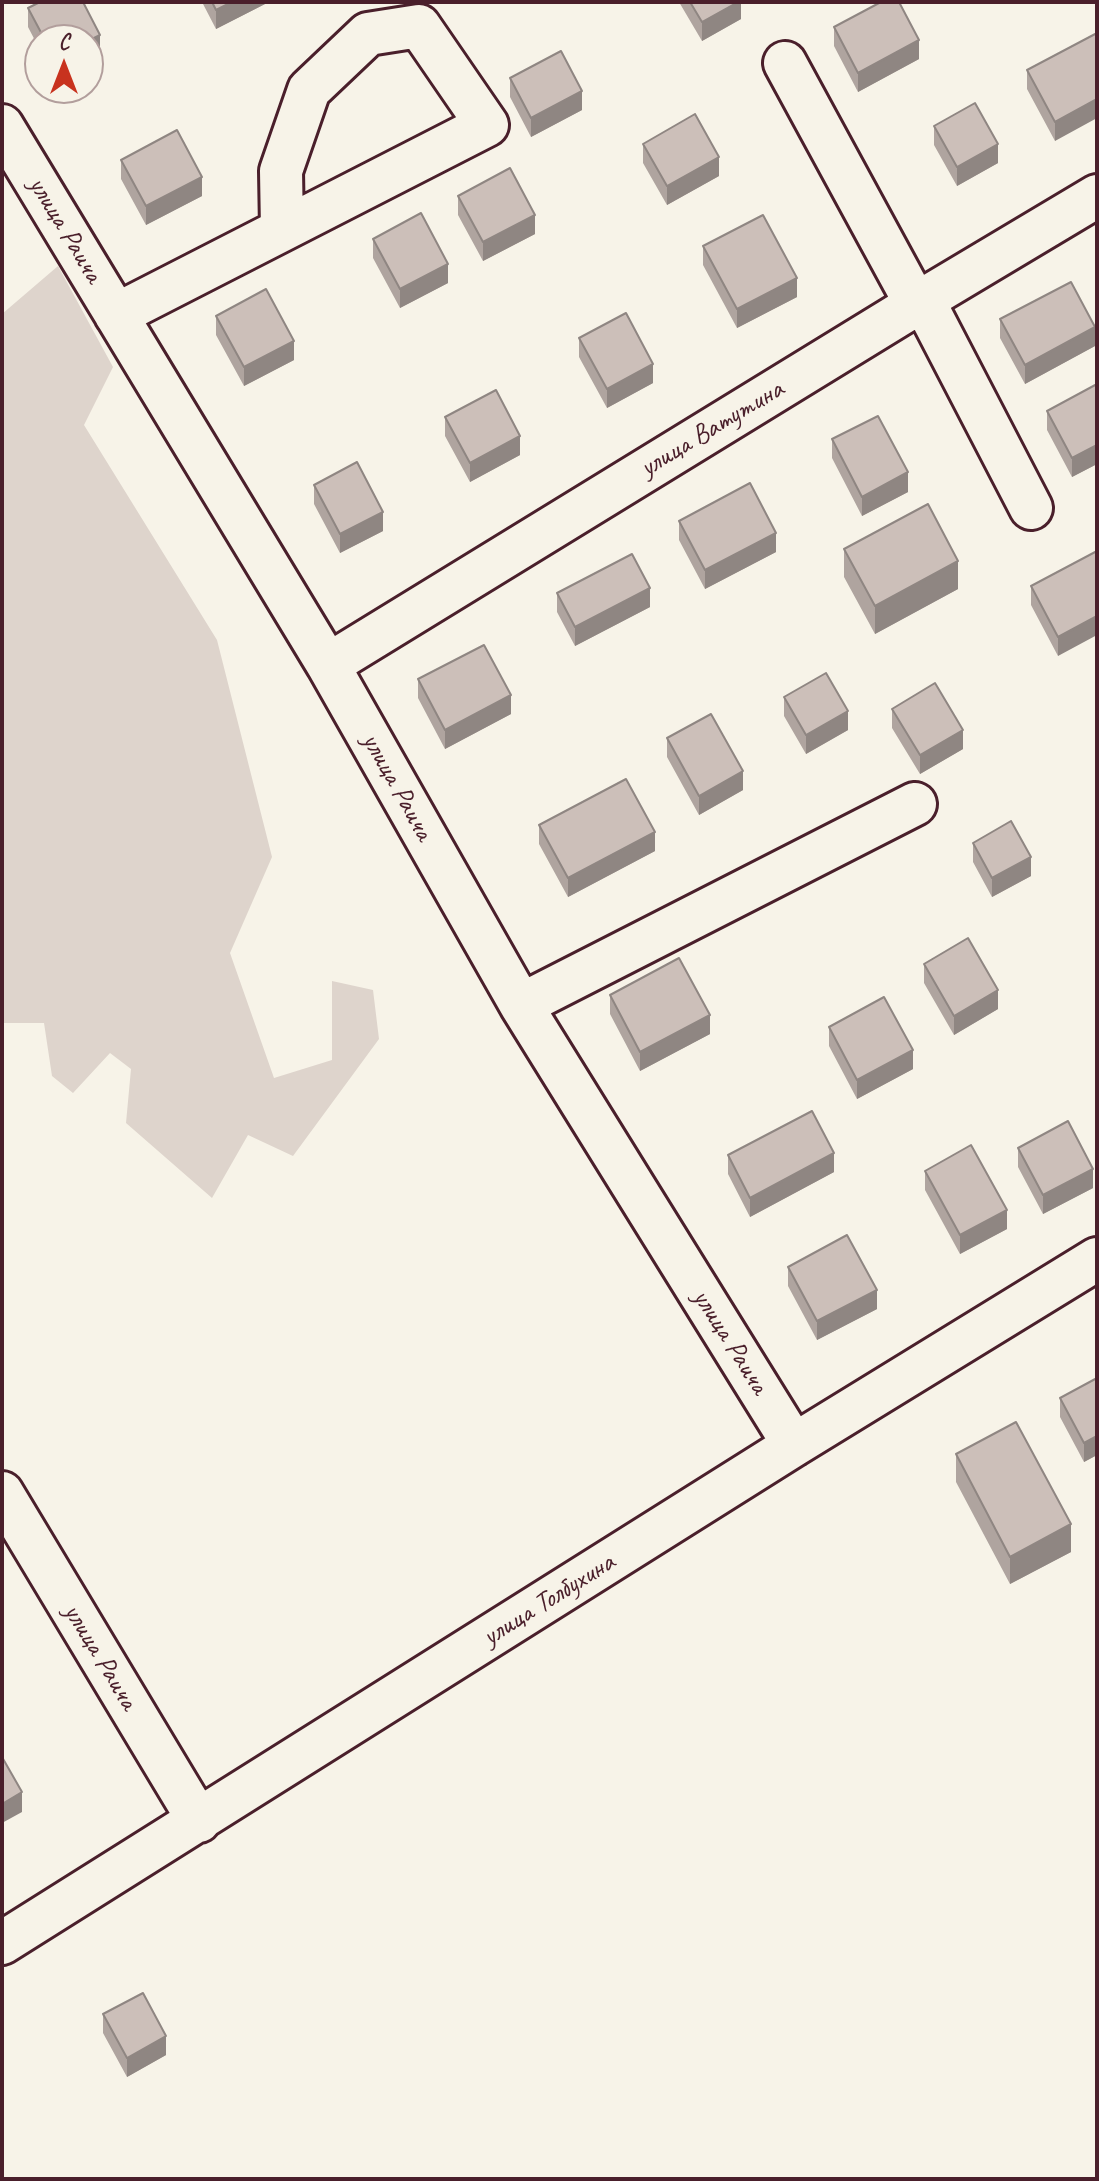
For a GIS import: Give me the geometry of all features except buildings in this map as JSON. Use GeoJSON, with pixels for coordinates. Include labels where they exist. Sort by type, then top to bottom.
{"type":"FeatureCollection","features":[{"type":"Feature","properties":{"kind":"street"},"geometry":{"type":"LineString","coordinates":[[116,315],[487,125],[419,26],[368,34],[309,90],[281,171],[282,229]]}},
{"type":"Feature","properties":{"kind":"street"},"geometry":{"type":"LineString","coordinates":[[785,63],[1031,508]]}},
{"type":"Feature","properties":{"kind":"street","name":"улица Раича"},"geometry":{"type":"LineString","coordinates":[[2,126],[328,665],[521,1005],[794,1445]]}},
{"type":"Feature","properties":{"kind":"street","name":"улица Ватутина"},"geometry":{"type":"LineString","coordinates":[[328,665],[1097,196]]}},
{"type":"Feature","properties":{"kind":"street"},"geometry":{"type":"LineString","coordinates":[[521,1005],[915,804]]}},
{"type":"Feature","properties":{"kind":"street","name":"улица Толбухина"},"geometry":{"type":"LineString","coordinates":[[2,1943],[794,1445],[1097,1259]]}},
{"type":"Feature","properties":{"kind":"street","name":"улица Раича"},"geometry":{"type":"LineString","coordinates":[[2,1493],[199,1821]]}},
{"type":"Feature","properties":{"kind":"shaded area"},"geometry":{"type":"Polygon","coordinates":[[[58,266],[113,367],[84,425],[217,640],[272,857],[230,953],[274,1078],[332,1060],[332,981],[373,990],[379,1039],[293,1156],[248,1135],[212,1198],[126,1123],[131,1069],[110,1053],[73,1093],[52,1076],[44,1023],[2,1023],[2,314],[58,266]]]}}]}
